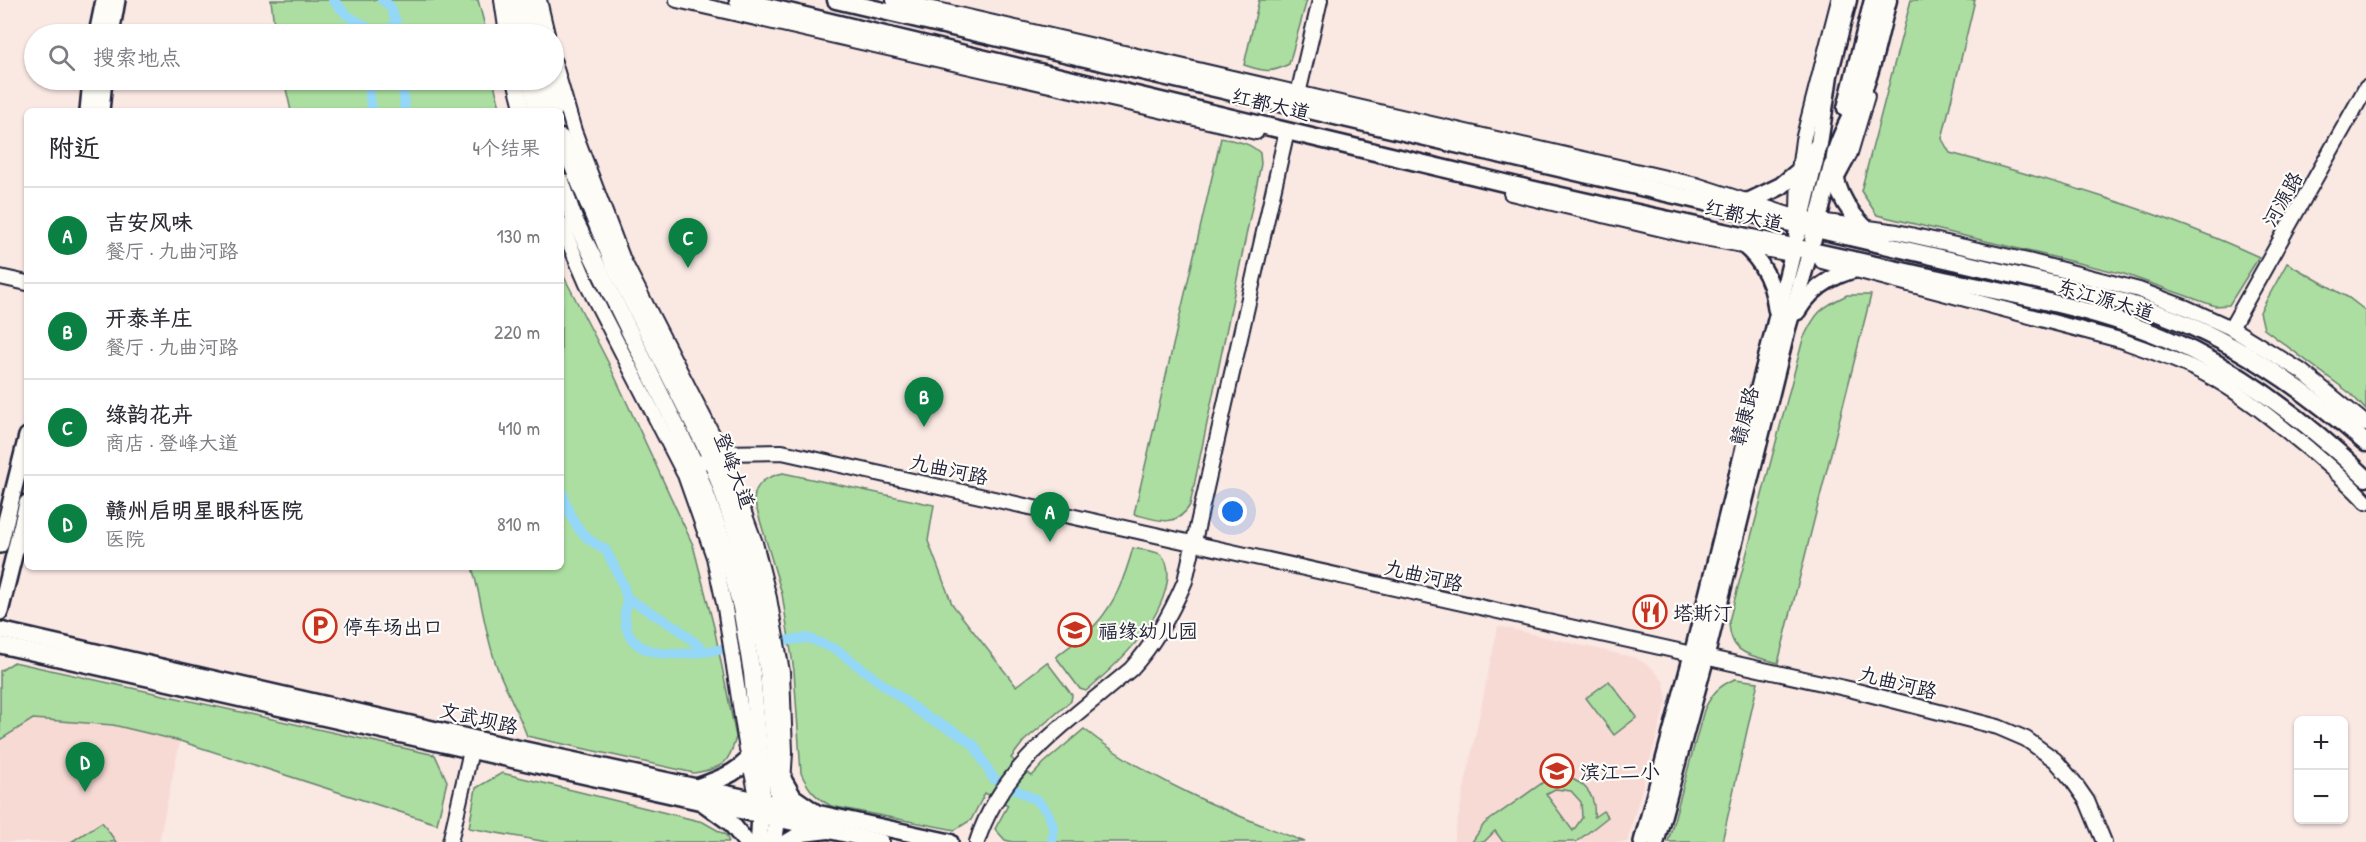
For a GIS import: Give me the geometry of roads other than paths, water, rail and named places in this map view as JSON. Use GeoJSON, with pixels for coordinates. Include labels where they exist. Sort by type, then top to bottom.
{"type":"FeatureCollection","features":[{"type":"Feature","properties":{"kind":"main road"},"geometry":{"type":"LineString","coordinates":[[99,24],[104,0]]}},
{"type":"Feature","properties":{"kind":"main road"},"geometry":{"type":"LineString","coordinates":[[113,24],[117,0]]}},
{"type":"Feature","properties":{"kind":"main road"},"geometry":{"type":"LineString","coordinates":[[503,0],[531,11]]}},
{"type":"Feature","properties":{"kind":"main road"},"geometry":{"type":"LineString","coordinates":[[514,0],[531,11]]}},
{"type":"Feature","properties":{"kind":"main road","name":"红都大道"},"geometry":{"type":"LineString","coordinates":[[738,0],[1518,186],[1705,227],[1801,253]]}},
{"type":"Feature","properties":{"kind":"main road","name":"红都大道"},"geometry":{"type":"LineString","coordinates":[[836,0],[1705,202],[1799,221]]}},
{"type":"Feature","properties":{"kind":"main road"},"geometry":{"type":"LineString","coordinates":[[1705,202],[1728,204],[1745,202],[1775,190],[1799,171],[1819,144],[1828,75],[1848,0]]}},
{"type":"Feature","properties":{"kind":"main road","name":"赣康路"},"geometry":{"type":"LineString","coordinates":[[1642,842],[1699,656],[1787,330],[1801,253],[1799,221],[1856,0]]}},
{"type":"Feature","properties":{"kind":"main road","name":"赣康路"},"geometry":{"type":"LineString","coordinates":[[1656,842],[1776,317],[1801,253],[1817,225],[1873,0]]}},
{"type":"Feature","properties":{"kind":"main road"},"geometry":{"type":"LineString","coordinates":[[1888,0],[1864,86],[1836,151],[1836,178],[1845,201],[1866,229],[1893,247]]}},
{"type":"Feature","properties":{"kind":"main road"},"geometry":{"type":"LineString","coordinates":[[88,108],[90,90]]}},
{"type":"Feature","properties":{"kind":"main road"},"geometry":{"type":"LineString","coordinates":[[101,108],[103,90]]}},
{"type":"Feature","properties":{"kind":"main road"},"geometry":{"type":"LineString","coordinates":[[533,90],[537,108]]}},
{"type":"Feature","properties":{"kind":"main road"},"geometry":{"type":"LineString","coordinates":[[548,90],[553,108]]}},
{"type":"Feature","properties":{"kind":"main road","name":"登峰大道"},"geometry":{"type":"LineString","coordinates":[[564,145],[614,265],[703,462],[728,556],[747,603],[776,759],[770,810],[759,842]]}},
{"type":"Feature","properties":{"kind":"main road","name":"登峰大道"},"geometry":{"type":"LineString","coordinates":[[564,189],[580,230],[703,462]]}},
{"type":"Feature","properties":{"kind":"main road","name":"东江源大道"},"geometry":{"type":"LineString","coordinates":[[1799,221],[1893,247],[2115,300],[2176,320],[2220,341],[2293,385],[2366,443]]}},
{"type":"Feature","properties":{"kind":"main road"},"geometry":{"type":"LineString","coordinates":[[1705,227],[1725,233],[1745,246],[1757,259],[1768,277],[1774,296],[1776,317]]}},
{"type":"Feature","properties":{"kind":"main road","name":"东江源大道"},"geometry":{"type":"LineString","coordinates":[[1801,253],[1886,267],[2020,296],[2124,322],[2191,350],[2242,378],[2278,403],[2334,448],[2366,478]]}},
{"type":"Feature","properties":{"kind":"main road"},"geometry":{"type":"LineString","coordinates":[[1787,330],[1800,306],[1814,291],[1831,279],[1854,270],[1886,267]]}},
{"type":"Feature","properties":{"kind":"main road"},"geometry":{"type":"LineString","coordinates":[[0,545],[24,448]]}},
{"type":"Feature","properties":{"kind":"main road"},"geometry":{"type":"LineString","coordinates":[[0,612],[24,515]]}},
{"type":"Feature","properties":{"kind":"main road","name":"文武坝路"},"geometry":{"type":"LineString","coordinates":[[0,630],[472,745]]}},
{"type":"Feature","properties":{"kind":"main road","name":"文武坝路"},"geometry":{"type":"LineString","coordinates":[[0,645],[699,794],[770,810],[828,830],[881,842]]}},
{"type":"Feature","properties":{"kind":"main road","name":"登峰大道"},"geometry":{"type":"LineString","coordinates":[[760,675],[754,753],[770,810],[774,842]]}},
{"type":"Feature","properties":{"kind":"main road"},"geometry":{"type":"LineString","coordinates":[[748,842],[699,794],[733,774],[754,753]]}},
{"type":"Feature","properties":{"kind":"main road"},"geometry":{"type":"LineString","coordinates":[[776,759],[783,783],[800,803],[816,813]]}},
{"type":"Feature","properties":{"kind":"main road","name":"文武坝路"},"geometry":{"type":"LineString","coordinates":[[770,810],[816,813],[950,842]]}},
{"type":"Feature","properties":{"kind":"main road"},"geometry":{"type":"LineString","coordinates":[[788,842],[803,833],[828,830]]}},
{"type":"Feature","properties":{"kind":"street"},"geometry":{"type":"LineString","coordinates":[[503,0],[506,24]]}},
{"type":"Feature","properties":{"kind":"street"},"geometry":{"type":"LineString","coordinates":[[677,0],[1285,139],[1683,234],[1745,246],[1801,253],[1854,270],[2120,340],[2163,355],[2212,378],[2242,396],[2332,469],[2366,502]]}},
{"type":"Feature","properties":{"kind":"street"},"geometry":{"type":"LineString","coordinates":[[894,0],[1696,185],[1799,221],[1799,171],[1803,140],[1839,0]]}},
{"type":"Feature","properties":{"kind":"street"},"geometry":{"type":"LineString","coordinates":[[1298,94],[1320,0]]}},
{"type":"Feature","properties":{"kind":"street"},"geometry":{"type":"LineString","coordinates":[[1896,0],[1850,153],[1836,178],[1817,225],[1919,237],[2028,261],[2139,290],[2231,328],[2301,371],[2366,424]]}},
{"type":"Feature","properties":{"kind":"street"},"geometry":{"type":"LineString","coordinates":[[531,11],[540,24]]}},
{"type":"Feature","properties":{"kind":"street","name":"河源路"},"geometry":{"type":"LineString","coordinates":[[2231,328],[2366,88]]}},
{"type":"Feature","properties":{"kind":"street"},"geometry":{"type":"LineString","coordinates":[[518,90],[522,108]]}},
{"type":"Feature","properties":{"kind":"street"},"geometry":{"type":"LineString","coordinates":[[562,90],[574,131],[703,462]]}},
{"type":"Feature","properties":{"kind":"street"},"geometry":{"type":"LineString","coordinates":[[977,842],[984,818],[1001,789],[1024,761],[1131,669],[1162,628],[1177,600],[1185,581],[1195,543],[1285,139]]}},
{"type":"Feature","properties":{"kind":"street"},"geometry":{"type":"LineString","coordinates":[[564,231],[587,284],[755,543],[747,603],[760,675],[785,752],[783,783],[770,810],[748,842]]}},
{"type":"Feature","properties":{"kind":"street"},"geometry":{"type":"LineString","coordinates":[[0,277],[24,282]]}},
{"type":"Feature","properties":{"kind":"street","name":"九曲河路"},"geometry":{"type":"LineString","coordinates":[[703,462],[782,452],[1849,689],[1998,727],[2026,739],[2055,760],[2087,801],[2104,842]]}},
{"type":"Feature","properties":{"kind":"street"},"geometry":{"type":"LineString","coordinates":[[450,842],[472,745]]}},
{"type":"Feature","properties":{"kind":"street"},"geometry":{"type":"LineString","coordinates":[[770,810],[780,842]]}},
{"type":"Feature","properties":{"kind":"waterway"},"geometry":{"type":"LineString","coordinates":[[333,0],[347,15],[362,24]]}},
{"type":"Feature","properties":{"kind":"waterway"},"geometry":{"type":"LineString","coordinates":[[382,0],[390,6],[396,21],[394,24]]}},
{"type":"Feature","properties":{"kind":"waterway"},"geometry":{"type":"LineString","coordinates":[[370,90],[372,108]]}},
{"type":"Feature","properties":{"kind":"waterway"},"geometry":{"type":"LineString","coordinates":[[403,90],[405,108]]}},
{"type":"Feature","properties":{"kind":"waterway"},"geometry":{"type":"LineString","coordinates":[[564,497],[581,532],[605,549],[615,567],[626,595],[625,617],[630,635],[640,646],[654,652],[671,654],[689,654],[737,647]]}},
{"type":"Feature","properties":{"kind":"waterway"},"geometry":{"type":"LineString","coordinates":[[627,598],[677,628],[705,651]]}},
{"type":"Feature","properties":{"kind":"waterway"},"geometry":{"type":"LineString","coordinates":[[771,642],[808,638],[837,650],[928,718],[954,731],[974,745],[993,778],[1038,801],[1048,813],[1054,829],[1052,842]]}},
{"type":"Feature","properties":{"kind":"place","name":"绿韵花卉"},"geometry":{"type":"Point","coordinates":[688,268]}},
{"type":"Feature","properties":{"kind":"place","name":"开泰羊庄"},"geometry":{"type":"Point","coordinates":[924,427]}},
{"type":"Feature","properties":{"kind":"place","name":"吉安风味"},"geometry":{"type":"Point","coordinates":[1050,542]}},
{"type":"Feature","properties":{"kind":"place","name":"塔斯汀"},"geometry":{"type":"Point","coordinates":[1650,612]}},
{"type":"Feature","properties":{"kind":"place","name":"停车场出口"},"geometry":{"type":"Point","coordinates":[320,626]}},
{"type":"Feature","properties":{"kind":"place","name":"福缘幼儿园"},"geometry":{"type":"Point","coordinates":[1075,630]}},
{"type":"Feature","properties":{"kind":"place","name":"滨江二小"},"geometry":{"type":"Point","coordinates":[1557,771]}},
{"type":"Feature","properties":{"kind":"place","name":"赣州启明星眼科医院"},"geometry":{"type":"Point","coordinates":[85,792]}}]}
